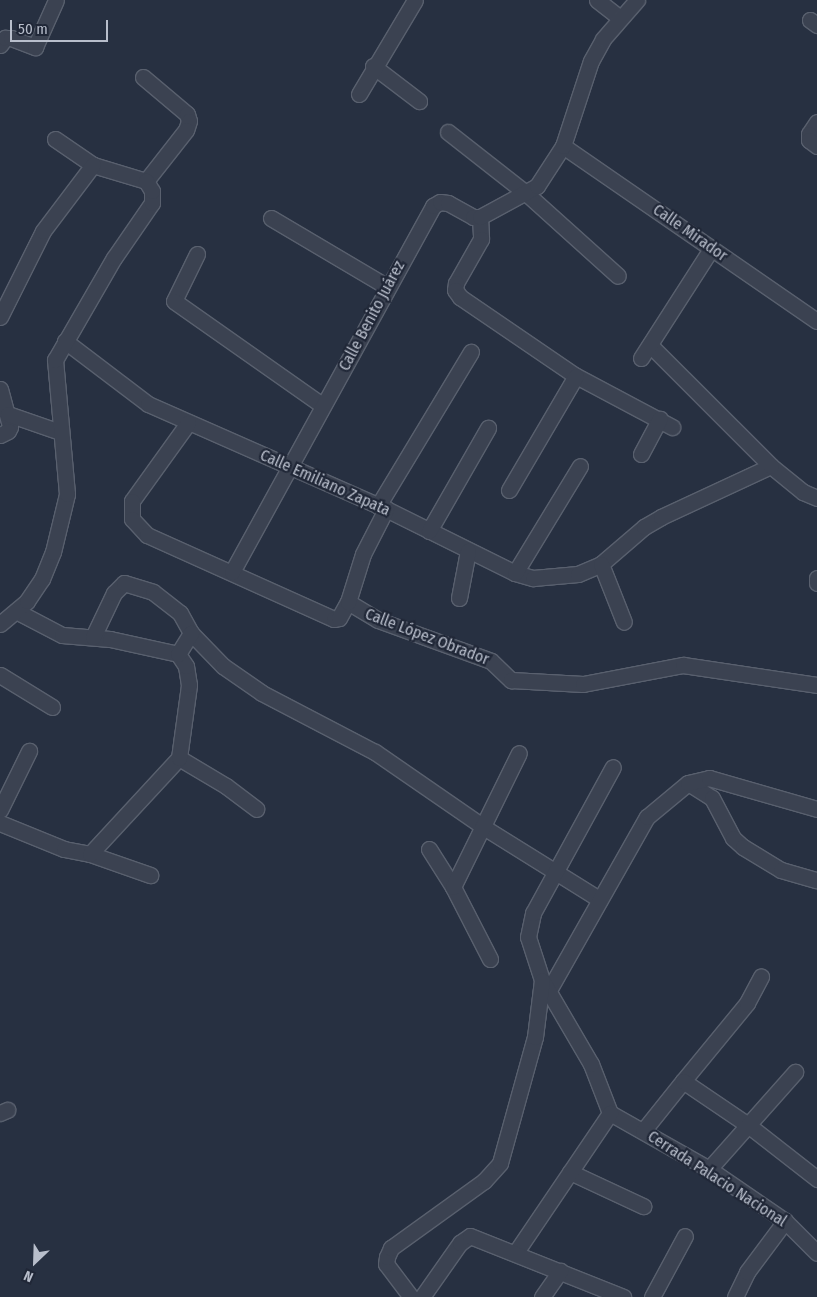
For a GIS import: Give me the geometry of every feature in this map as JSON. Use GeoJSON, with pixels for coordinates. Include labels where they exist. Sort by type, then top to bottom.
{"type":"FeatureCollection","features":[{"type":"Feature","properties":{"kind":"street"},"geometry":{"type":"LineString","coordinates":[[3,42],[35,47],[56,0]]}},
{"type":"Feature","properties":{"kind":"street"},"geometry":{"type":"LineString","coordinates":[[358,94],[373,66],[415,0]]}},
{"type":"Feature","properties":{"kind":"street"},"geometry":{"type":"LineString","coordinates":[[597,0],[620,18]]}},
{"type":"Feature","properties":{"kind":"street"},"geometry":{"type":"LineString","coordinates":[[637,0],[620,18],[590,61],[563,146],[552,167],[527,194],[480,217],[481,239],[455,290],[482,313],[576,376],[666,423],[641,454]]}},
{"type":"Feature","properties":{"kind":"street"},"geometry":{"type":"LineString","coordinates":[[373,66],[419,101]]}},
{"type":"Feature","properties":{"kind":"street"},"geometry":{"type":"LineString","coordinates":[[144,76],[187,114],[189,121],[186,130],[146,181]]}},
{"type":"Feature","properties":{"kind":"street"},"geometry":{"type":"LineString","coordinates":[[817,122],[809,134],[809,140],[817,146]]}},
{"type":"Feature","properties":{"kind":"street"},"geometry":{"type":"LineString","coordinates":[[448,132],[527,194],[618,276]]}},
{"type":"Feature","properties":{"kind":"street"},"geometry":{"type":"LineString","coordinates":[[0,624],[16,611],[42,579],[59,529],[67,494],[55,360],[114,258],[152,203],[152,191],[146,181],[94,165],[55,139]]}},
{"type":"Feature","properties":{"kind":"street","name":"Calle Mirador"},"geometry":{"type":"LineString","coordinates":[[563,146],[817,321]]}},
{"type":"Feature","properties":{"kind":"street"},"geometry":{"type":"LineString","coordinates":[[0,317],[40,237],[94,165]]}},
{"type":"Feature","properties":{"kind":"street","name":"Calle Benito Juárez"},"geometry":{"type":"LineString","coordinates":[[232,572],[322,405],[368,327],[386,286],[433,206],[440,202],[448,203],[473,217],[480,217]]}},
{"type":"Feature","properties":{"kind":"street"},"geometry":{"type":"LineString","coordinates":[[270,218],[386,286]]}},
{"type":"Feature","properties":{"kind":"street"},"geometry":{"type":"LineString","coordinates":[[641,358],[711,249]]}},
{"type":"Feature","properties":{"kind":"street"},"geometry":{"type":"LineString","coordinates":[[197,254],[174,301],[322,405]]}},
{"type":"Feature","properties":{"kind":"street","name":"Calle Emiliano Zapata"},"geometry":{"type":"LineString","coordinates":[[65,341],[148,404],[288,468],[382,507],[515,573],[549,578],[578,574],[601,564],[661,516],[771,466]]}},
{"type":"Feature","properties":{"kind":"street"},"geometry":{"type":"LineString","coordinates":[[650,345],[771,466],[803,492],[817,498]]}},
{"type":"Feature","properties":{"kind":"street"},"geometry":{"type":"LineString","coordinates":[[348,602],[363,554],[382,507],[471,352]]}},
{"type":"Feature","properties":{"kind":"street"},"geometry":{"type":"LineString","coordinates":[[509,490],[576,376]]}},
{"type":"Feature","properties":{"kind":"street"},"geometry":{"type":"LineString","coordinates":[[0,389],[8,414],[8,431],[0,435]]}},
{"type":"Feature","properties":{"kind":"street"},"geometry":{"type":"LineString","coordinates":[[8,414],[60,432]]}},
{"type":"Feature","properties":{"kind":"street","name":"Calle López Obrador"},"geometry":{"type":"LineString","coordinates":[[188,423],[132,501],[130,510],[132,519],[147,535],[334,619],[339,618],[348,602],[378,620],[491,661],[511,680],[582,684],[683,666],[817,686]]}},
{"type":"Feature","properties":{"kind":"street"},"geometry":{"type":"LineString","coordinates":[[429,531],[488,428]]}},
{"type":"Feature","properties":{"kind":"street"},"geometry":{"type":"LineString","coordinates":[[515,573],[580,466]]}},
{"type":"Feature","properties":{"kind":"street"},"geometry":{"type":"LineString","coordinates":[[459,598],[468,551]]}},
{"type":"Feature","properties":{"kind":"street"},"geometry":{"type":"LineString","coordinates":[[601,564],[624,622]]}},
{"type":"Feature","properties":{"kind":"street"},"geometry":{"type":"LineString","coordinates":[[817,578],[817,583]]}},
{"type":"Feature","properties":{"kind":"street"},"geometry":{"type":"LineString","coordinates":[[93,637],[114,593],[124,583],[153,592],[180,613],[191,633],[223,666],[262,692],[375,752],[485,828],[599,899]]}},
{"type":"Feature","properties":{"kind":"street"},"geometry":{"type":"LineString","coordinates":[[16,611],[62,636],[93,637],[178,654],[186,666],[188,684],[179,758],[90,854]]}},
{"type":"Feature","properties":{"kind":"street"},"geometry":{"type":"LineString","coordinates":[[178,654],[191,633]]}},
{"type":"Feature","properties":{"kind":"street"},"geometry":{"type":"LineString","coordinates":[[0,675],[52,707]]}},
{"type":"Feature","properties":{"kind":"street"},"geometry":{"type":"LineString","coordinates":[[0,810],[28,751]]}},
{"type":"Feature","properties":{"kind":"street"},"geometry":{"type":"LineString","coordinates":[[454,888],[485,828],[519,753]]}},
{"type":"Feature","properties":{"kind":"street"},"geometry":{"type":"LineString","coordinates":[[179,758],[226,786],[256,809]]}},
{"type":"Feature","properties":{"kind":"street"},"geometry":{"type":"LineString","coordinates":[[516,1252],[610,1113],[591,1064],[545,985],[528,937],[530,926],[556,872],[613,767]]}},
{"type":"Feature","properties":{"kind":"street"},"geometry":{"type":"LineString","coordinates":[[411,1297],[386,1264],[391,1248],[484,1181],[500,1163],[535,1038],[545,985],[648,817],[688,784],[710,778],[817,809]]}},
{"type":"Feature","properties":{"kind":"street"},"geometry":{"type":"LineString","coordinates":[[688,784],[712,798],[733,838],[743,847],[782,870],[817,880]]}},
{"type":"Feature","properties":{"kind":"street"},"geometry":{"type":"LineString","coordinates":[[0,823],[64,849],[90,854],[150,875]]}},
{"type":"Feature","properties":{"kind":"street"},"geometry":{"type":"LineString","coordinates":[[429,849],[454,888],[490,958]]}},
{"type":"Feature","properties":{"kind":"street"},"geometry":{"type":"LineString","coordinates":[[643,1131],[748,1004],[761,978]]}},
{"type":"Feature","properties":{"kind":"street"},"geometry":{"type":"LineString","coordinates":[[709,1170],[796,1072]]}},
{"type":"Feature","properties":{"kind":"street"},"geometry":{"type":"LineString","coordinates":[[684,1081],[748,1125],[817,1179]]}},
{"type":"Feature","properties":{"kind":"street","name":"Cerrada Palacio Nacional"},"geometry":{"type":"LineString","coordinates":[[610,1113],[709,1170],[785,1221],[817,1253]]}},
{"type":"Feature","properties":{"kind":"street"},"geometry":{"type":"LineString","coordinates":[[570,1172],[643,1206]]}},
{"type":"Feature","properties":{"kind":"street"},"geometry":{"type":"LineString","coordinates":[[735,1297],[747,1272],[785,1221]]}},
{"type":"Feature","properties":{"kind":"street"},"geometry":{"type":"LineString","coordinates":[[422,1297],[460,1243],[470,1236],[516,1252],[622,1297]]}},
{"type":"Feature","properties":{"kind":"street"},"geometry":{"type":"LineString","coordinates":[[652,1297],[685,1236]]}},
{"type":"Feature","properties":{"kind":"street"},"geometry":{"type":"LineString","coordinates":[[542,1297],[560,1271]]}}]}
